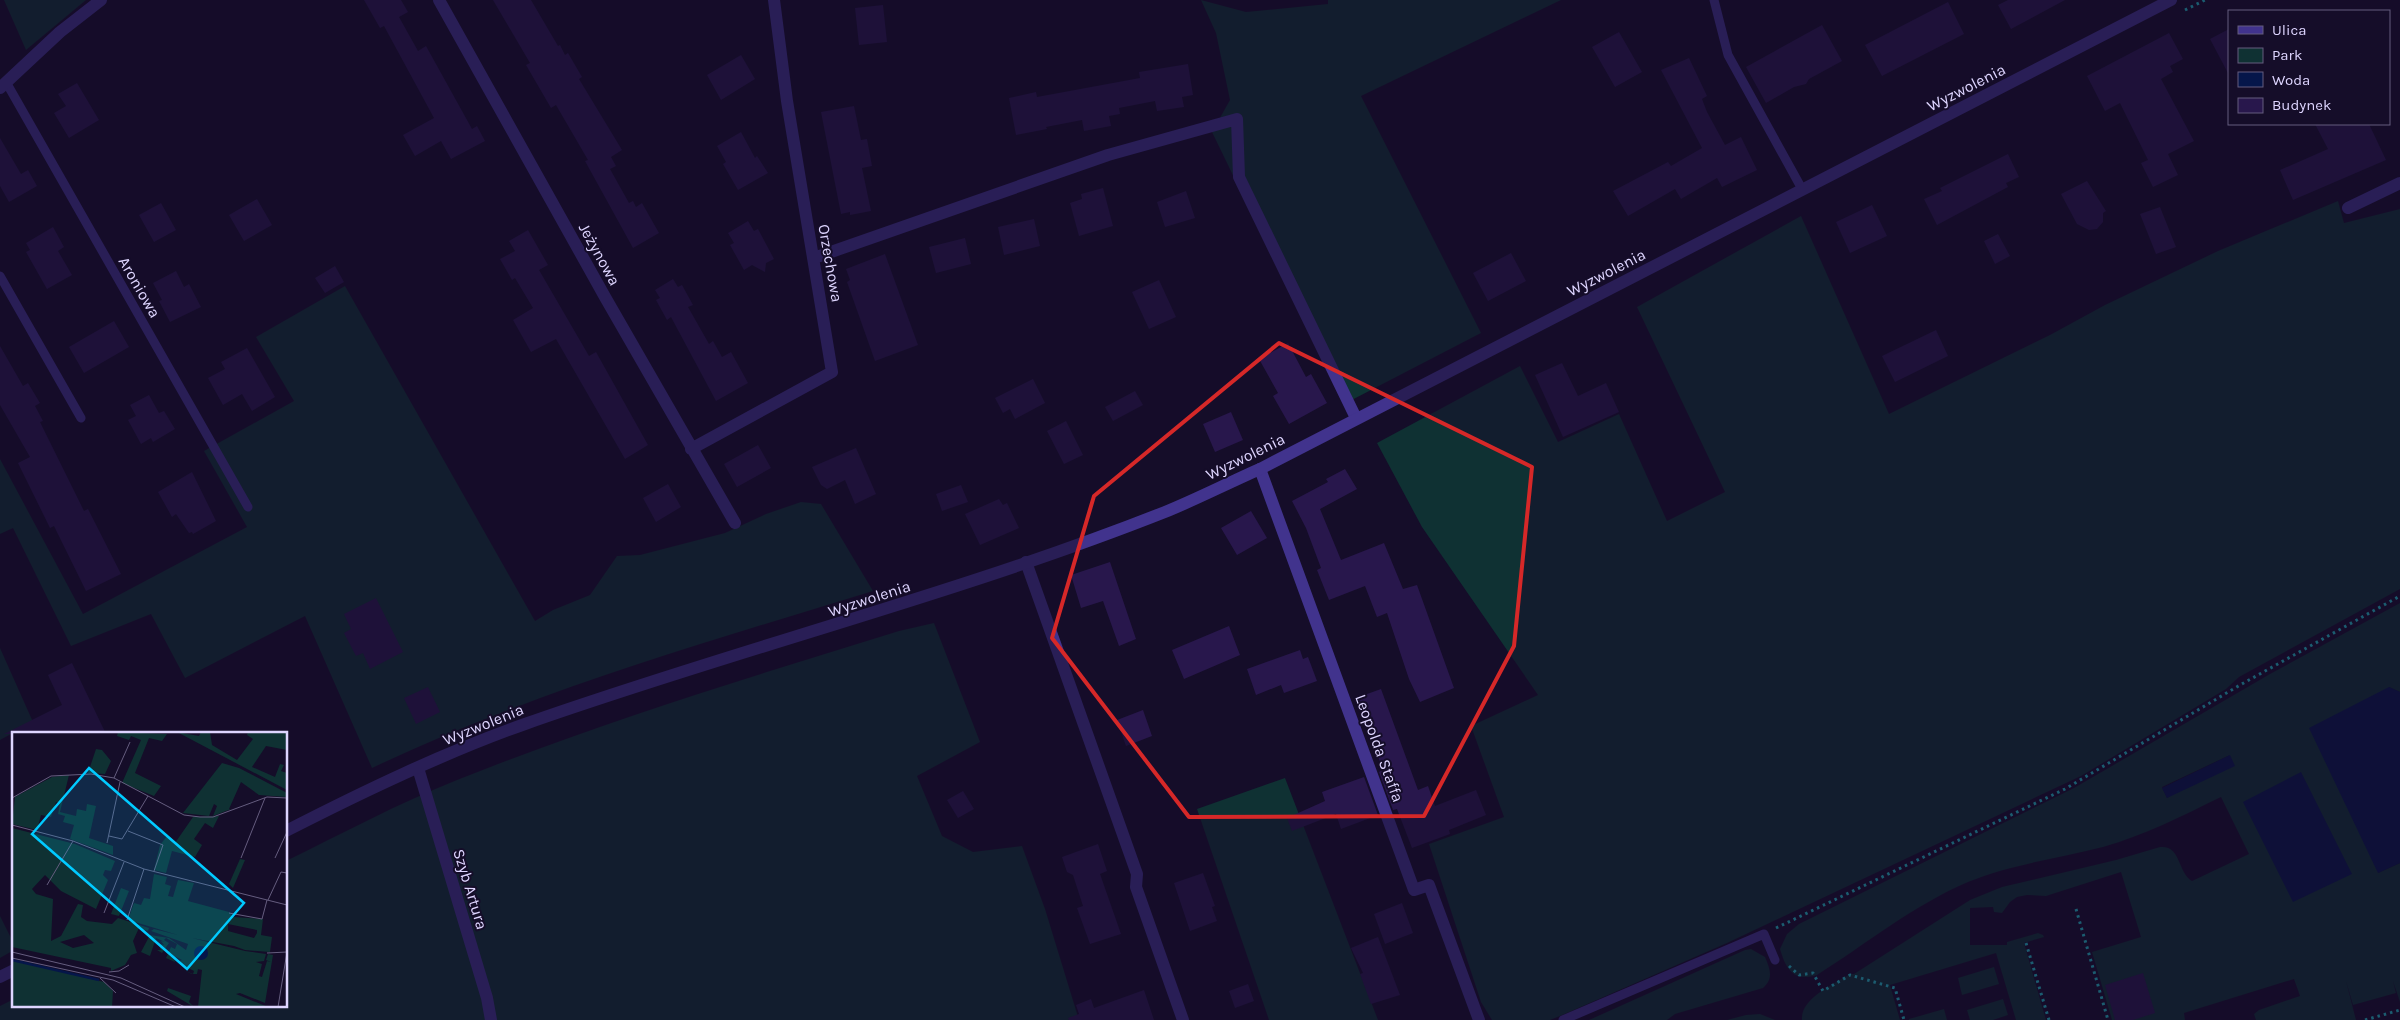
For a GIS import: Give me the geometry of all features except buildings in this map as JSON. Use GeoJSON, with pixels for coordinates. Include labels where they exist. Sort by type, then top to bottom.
{"type":"FeatureCollection","features":[{"type":"Feature","properties":{"kind":"street"},"geometry":{"type":"LineString","coordinates":[[3,85],[60,32],[101,0]]}},
{"type":"Feature","properties":{"kind":"street","name":"Jeżynowa"},"geometry":{"type":"LineString","coordinates":[[439,0],[691,449],[735,523]]}},
{"type":"Feature","properties":{"kind":"street","name":"Orzechowa"},"geometry":{"type":"LineString","coordinates":[[691,449],[832,372],[787,101],[774,0]]}},
{"type":"Feature","properties":{"kind":"street","name":"Wyzwolenia"},"geometry":{"type":"LineString","coordinates":[[288,830],[418,768],[523,725],[668,676],[904,604],[1166,512],[1260,469],[2171,0]]}},
{"type":"Feature","properties":{"kind":"street"},"geometry":{"type":"LineString","coordinates":[[814,258],[1108,155],[1237,120],[1239,177],[1356,418]]}},
{"type":"Feature","properties":{"kind":"street"},"geometry":{"type":"LineString","coordinates":[[2348,208],[2400,183]]}},
{"type":"Feature","properties":{"kind":"street","name":"Leopolda Staffa"},"geometry":{"type":"LineString","coordinates":[[1260,469],[1414,890],[1429,885],[1480,1020]]}},
{"type":"Feature","properties":{"kind":"street"},"geometry":{"type":"LineString","coordinates":[[1026,562],[1137,874],[1136,886],[1183,1020]]}},
{"type":"Feature","properties":{"kind":"street","name":"Szyb Artura"},"geometry":{"type":"LineString","coordinates":[[418,768],[487,998],[491,1020]]}},
{"type":"Feature","properties":{"kind":"street"},"geometry":{"type":"LineString","coordinates":[[0,977],[12,971]]}},
{"type":"Feature","properties":{"kind":"lane"},"geometry":{"type":"LineString","coordinates":[[1714,0],[1728,55],[1802,189]]}},
{"type":"Feature","properties":{"kind":"lane","name":"Aroniowa"},"geometry":{"type":"LineString","coordinates":[[3,85],[248,507]]}},
{"type":"Feature","properties":{"kind":"lane"},"geometry":{"type":"LineString","coordinates":[[0,276],[81,418]]}},
{"type":"Feature","properties":{"kind":"lane"},"geometry":{"type":"LineString","coordinates":[[1564,1020],[1764,934],[1775,960]]}},
{"type":"Feature","properties":{"kind":"path"},"geometry":{"type":"LineString","coordinates":[[1764,934],[2066,789],[2240,685],[2400,596]]}},
{"type":"Feature","properties":{"kind":"path"},"geometry":{"type":"LineString","coordinates":[[2076,909],[2108,1020]]}},
{"type":"Feature","properties":{"kind":"path"},"geometry":{"type":"LineString","coordinates":[[2026,943],[2049,1020]]}},
{"type":"Feature","properties":{"kind":"path"},"geometry":{"type":"LineString","coordinates":[[1788,965],[1799,975],[1812,973],[1823,991],[1850,975],[1895,988],[1904,1020]]}},
{"type":"Feature","properties":{"kind":"path"},"geometry":{"type":"LineString","coordinates":[[2365,1020],[2400,1010]]}},
{"type":"Feature","properties":{"kind":"highlighted area"},"geometry":{"type":"Polygon","coordinates":[[[1279,343],[1532,467],[1514,646],[1424,816],[1189,817],[1052,638],[1094,496],[1279,343]]]}},
{"type":"Feature","properties":{"kind":"green space"},"geometry":{"type":"Polygon","coordinates":[[[4,0],[86,0],[26,50],[4,0]]]}},
{"type":"Feature","properties":{"kind":"green space"},"geometry":{"type":"Polygon","coordinates":[[[1201,0],[1246,12],[1328,4],[1328,0],[1561,0],[1361,96],[1481,333],[1344,404],[1212,132],[1230,100],[1216,33],[1201,0]]]}},
{"type":"Feature","properties":{"kind":"green space"},"geometry":{"type":"Polygon","coordinates":[[[2338,201],[2344,223],[2400,209],[2400,589],[2239,677],[2226,689],[2081,776],[1727,943],[1560,1016],[1550,1020],[1492,1020],[1481,1002],[1429,844],[1504,817],[1471,726],[1538,695],[1422,527],[1377,443],[1520,366],[1558,442],[1619,414],[1667,521],[1725,492],[1637,307],[1801,216],[1889,414],[2050,335],[2105,305],[2218,251],[2338,201]]]}},
{"type":"Feature","properties":{"kind":"green space"},"geometry":{"type":"Polygon","coordinates":[[[345,286],[535,621],[553,610],[590,595],[617,556],[640,555],[725,533],[766,514],[801,502],[821,504],[873,591],[619,670],[556,692],[433,741],[372,768],[305,616],[185,678],[151,614],[71,646],[13,528],[0,534],[0,459],[83,614],[247,527],[204,451],[294,401],[256,337],[345,286]]]}},
{"type":"Feature","properties":{"kind":"green space"},"geometry":{"type":"Polygon","coordinates":[[[2400,603],[2400,692],[2389,687],[2378,873],[2400,863],[2400,1002],[2393,981],[2396,993],[2353,1005],[2346,981],[2356,1020],[2256,1020],[2254,1014],[2259,1010],[2300,996],[2294,979],[2184,1013],[2185,1020],[2112,1020],[2092,952],[2141,937],[2121,872],[2046,896],[2027,895],[2017,897],[2010,902],[2002,913],[1994,912],[1993,907],[1970,908],[1970,945],[2007,945],[2007,942],[2038,933],[2043,935],[2044,937],[2024,943],[2046,1020],[2016,1020],[1996,953],[1890,985],[1900,1020],[1802,1020],[1803,1012],[1807,1005],[1820,992],[1850,974],[1854,974],[1970,900],[2002,887],[2116,860],[2160,847],[2167,847],[2172,850],[2187,877],[2192,881],[2249,854],[2221,797],[2134,837],[2103,847],[2018,866],[1968,882],[1909,913],[1817,975],[1802,977],[1792,972],[1785,963],[1780,949],[1787,934],[1799,924],[2074,788],[2270,674],[2400,603]],[[2230,755],[2162,787],[2167,798],[2230,755]]]}},
{"type":"Feature","properties":{"kind":"green space"},"geometry":{"type":"Polygon","coordinates":[[[934,623],[980,742],[917,776],[942,836],[973,852],[1022,846],[1045,909],[1079,1020],[0,1020],[0,1006],[12,1000],[12,1008],[288,1008],[288,860],[414,798],[512,759],[621,719],[899,631],[934,623]]]}},
{"type":"Feature","properties":{"kind":"green space"},"geometry":{"type":"Polygon","coordinates":[[[0,648],[33,722],[0,740],[0,648]]]}},
{"type":"Feature","properties":{"kind":"green space"},"geometry":{"type":"Polygon","coordinates":[[[1285,778],[1378,1020],[1269,1020],[1197,809],[1285,778]]]}},
{"type":"Feature","properties":{"kind":"green space"},"geometry":{"type":"Polygon","coordinates":[[[0,916],[12,940],[12,951],[0,958],[0,916]]]}},
{"type":"Feature","properties":{"kind":"green space"},"geometry":{"type":"Polygon","coordinates":[[[1751,949],[1765,957],[1768,966],[1770,977],[1763,988],[1675,1014],[1667,1020],[1589,1020],[1745,950],[1751,949]]]}},
{"type":"Feature","properties":{"kind":"green space"},"geometry":{"type":"Polygon","coordinates":[[[1994,967],[1999,984],[1962,995],[1958,978],[1994,967]]]}},
{"type":"Feature","properties":{"kind":"green space"},"geometry":{"type":"Polygon","coordinates":[[[2003,999],[2008,1015],[1993,1020],[1970,1020],[1967,1010],[2003,999]]]}},
{"type":"Feature","properties":{"kind":"green space"},"geometry":{"type":"Polygon","coordinates":[[[1944,1009],[1947,1020],[1909,1020],[1909,1019],[1944,1009]]]}},
{"type":"Feature","properties":{"kind":"green space"},"geometry":{"type":"Polygon","coordinates":[[[1760,1014],[1775,1020],[1727,1020],[1746,1015],[1760,1014]]]}},
{"type":"Feature","properties":{"kind":"water"},"geometry":{"type":"Polygon","coordinates":[[[2389,687],[2400,692],[2400,863],[2378,873],[2309,728],[2389,687]]]}},
{"type":"Feature","properties":{"kind":"water"},"geometry":{"type":"Polygon","coordinates":[[[2230,755],[2235,766],[2167,798],[2162,788],[2230,755]]]}},
{"type":"Feature","properties":{"kind":"water"},"geometry":{"type":"Polygon","coordinates":[[[2301,772],[2352,874],[2293,902],[2243,802],[2301,772]]]}}]}
